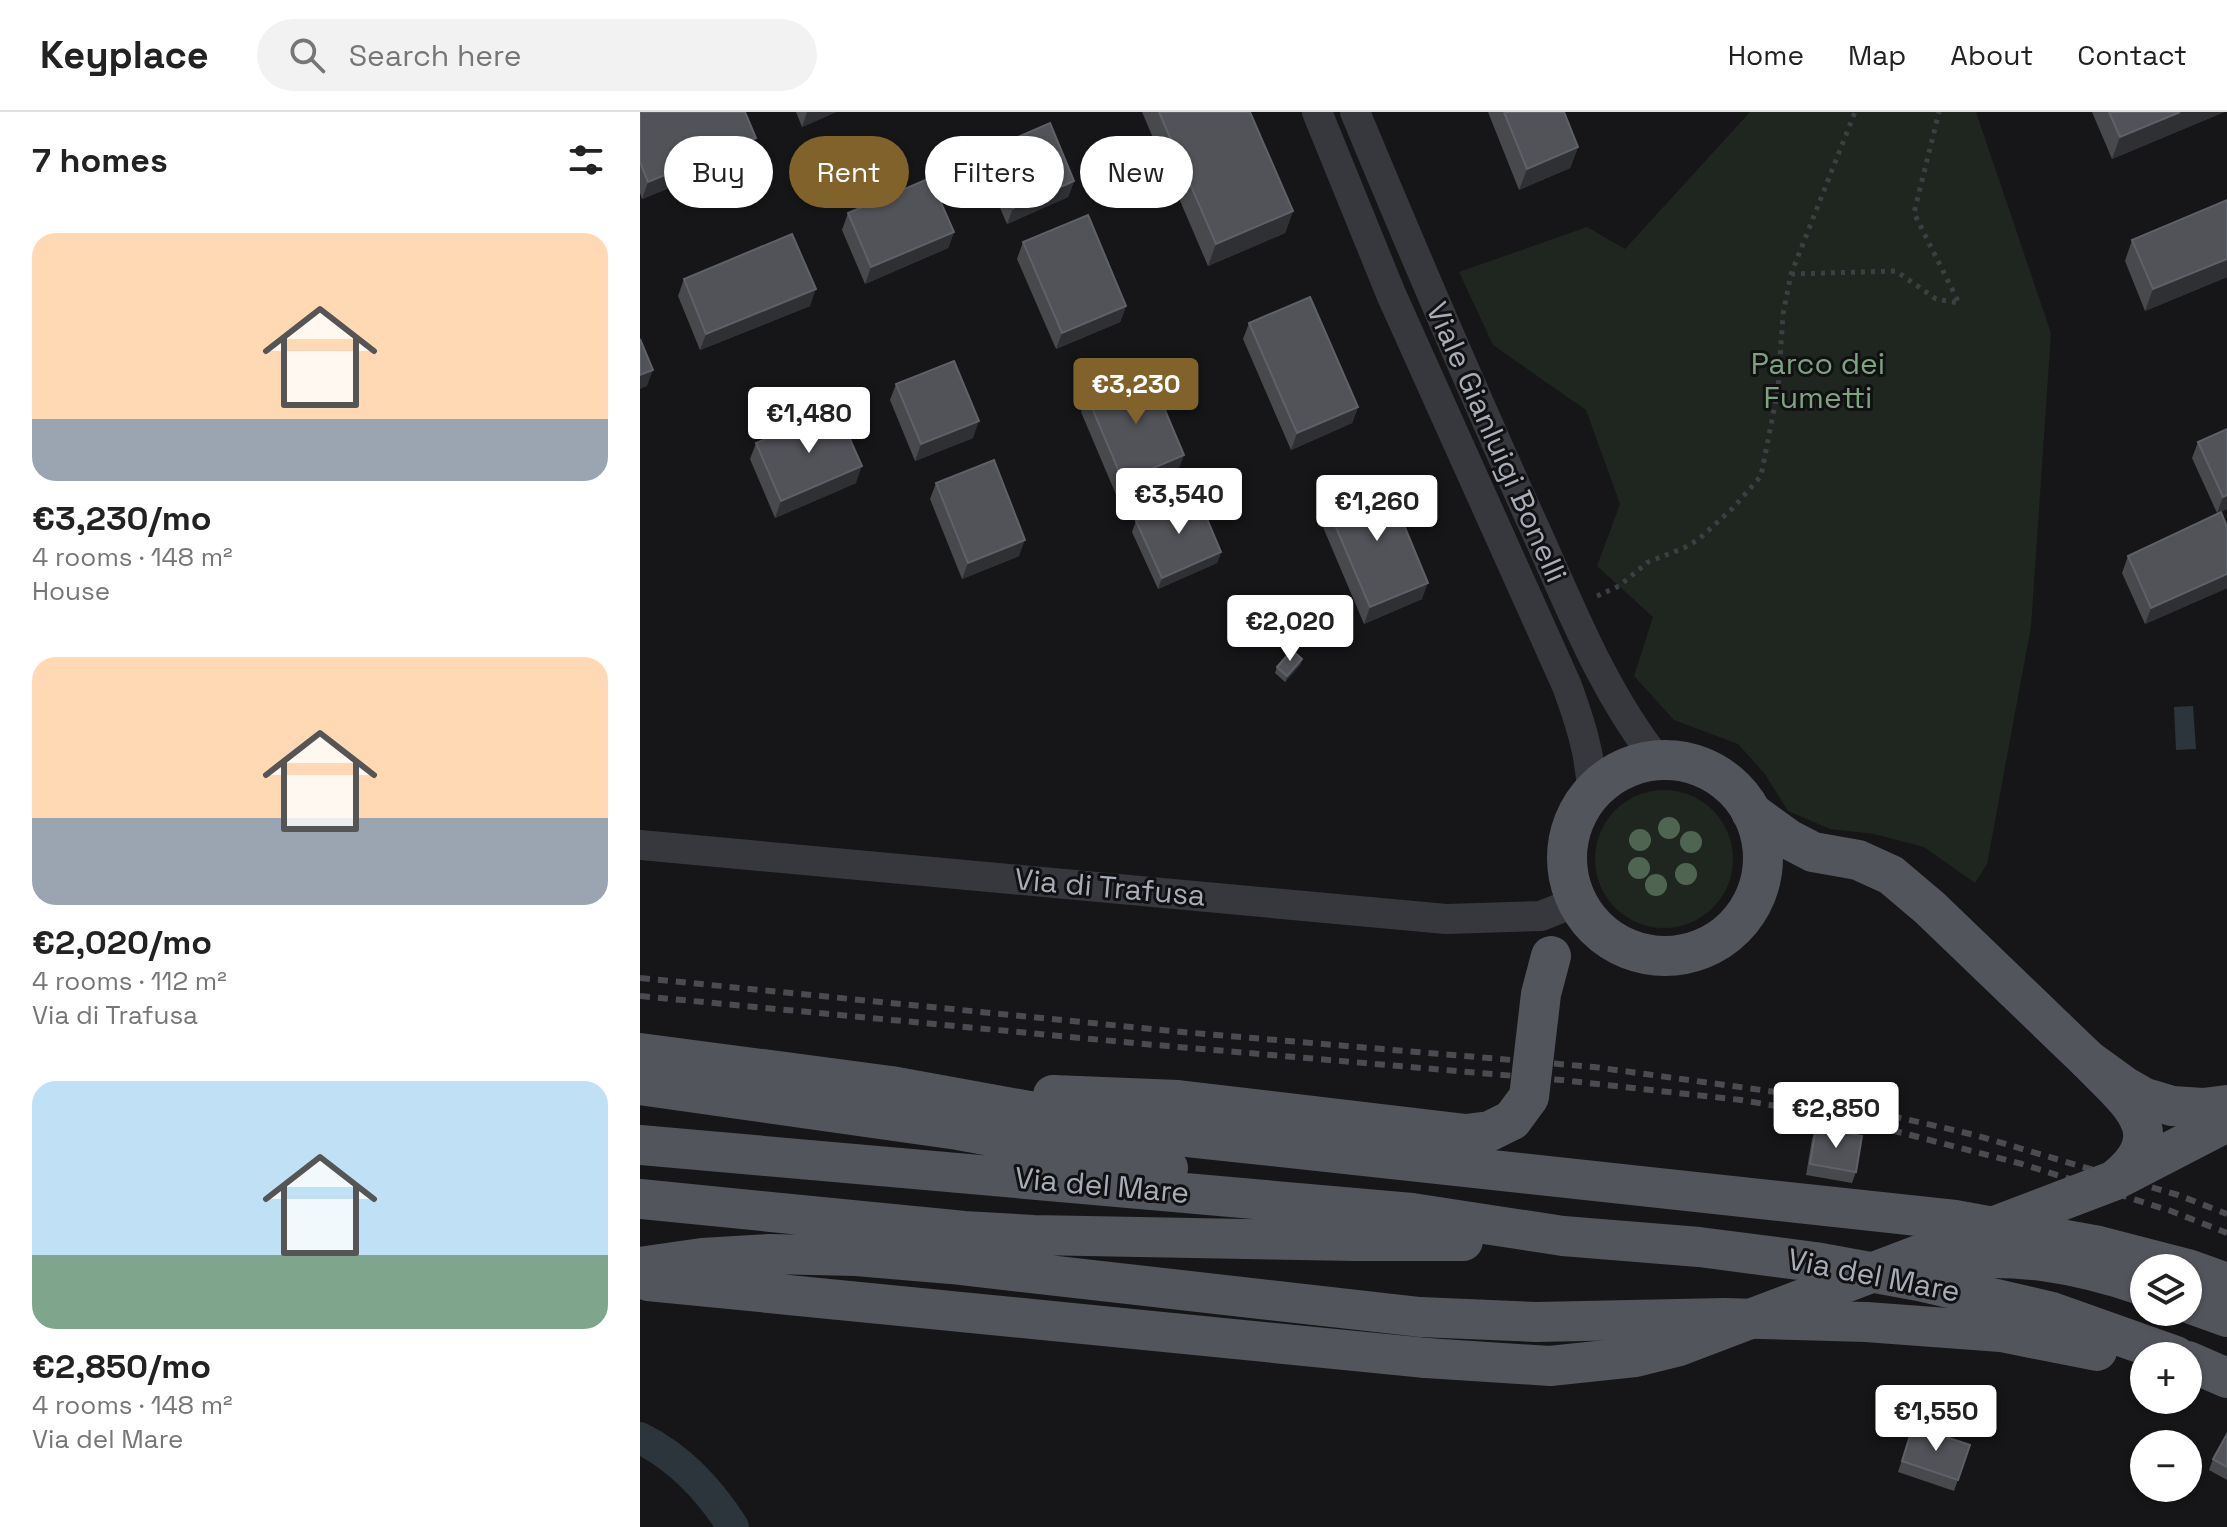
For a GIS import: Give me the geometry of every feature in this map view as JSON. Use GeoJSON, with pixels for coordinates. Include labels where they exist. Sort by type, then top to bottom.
{"type":"FeatureCollection","features":[{"type":"Feature","properties":{"kind":"main road"},"geometry":{"type":"LineString","coordinates":[[1658,761],[1686,762],[1712,773],[1734,789],[1751,812],[1762,843],[1763,860],[1757,893],[1740,922],[1714,943],[1684,955],[1650,956],[1605,936],[1580,906],[1568,870],[1568,845],[1575,822],[1592,794],[1622,770],[1658,761]]}},
{"type":"Feature","properties":{"kind":"main road"},"geometry":{"type":"LineString","coordinates":[[1751,812],[1788,839],[1813,852],[1875,866],[1891,875],[1930,908],[2088,1060],[2127,1100],[2142,1126],[2142,1149],[2137,1159],[2113,1181]]}},
{"type":"Feature","properties":{"kind":"main road"},"geometry":{"type":"LineString","coordinates":[[891,1086],[1178,1100],[1466,1134],[1490,1131],[1512,1120],[1529,1097],[1541,994],[1551,956],[1580,906]]}},
{"type":"Feature","properties":{"kind":"main road"},"geometry":{"type":"LineString","coordinates":[[640,1053],[891,1086],[1150,1133],[1955,1220],[2065,1238],[2134,1254]]}},
{"type":"Feature","properties":{"kind":"main road"},"geometry":{"type":"LineString","coordinates":[[2088,1060],[2124,1086],[2158,1103],[2188,1108],[2227,1105]]}},
{"type":"Feature","properties":{"kind":"main road"},"geometry":{"type":"LineString","coordinates":[[640,1085],[958,1130],[1412,1213]]}},
{"type":"Feature","properties":{"kind":"main road"},"geometry":{"type":"LineString","coordinates":[[640,1280],[1223,1339],[1550,1366],[1619,1359],[1679,1346],[2113,1181],[2227,1122]]}},
{"type":"Feature","properties":{"kind":"main road","name":"Via del Mare"},"geometry":{"type":"LineString","coordinates":[[640,1145],[1412,1213],[1563,1236],[1766,1255],[1919,1281],[2052,1312],[2137,1342]]}},
{"type":"Feature","properties":{"kind":"main road","name":"Via del Mare"},"geometry":{"type":"LineString","coordinates":[[640,1199],[1033,1235],[1356,1241],[1459,1241],[1563,1236]]}},
{"type":"Feature","properties":{"kind":"main road"},"geometry":{"type":"LineString","coordinates":[[640,1267],[732,1256],[827,1255],[951,1264],[1420,1317],[1556,1322],[1724,1318],[1948,1327],[2031,1337],[2130,1358]]}},
{"type":"Feature","properties":{"kind":"main road"},"geometry":{"type":"LineString","coordinates":[[1861,1278],[1942,1261],[2011,1257],[2084,1267],[2130,1282]]}},
{"type":"Feature","properties":{"kind":"main road"},"geometry":{"type":"LineString","coordinates":[[2202,1274],[2227,1283]]}},
{"type":"Feature","properties":{"kind":"main road"},"geometry":{"type":"LineString","coordinates":[[2202,1308],[2227,1317]]}},
{"type":"Feature","properties":{"kind":"main road"},"geometry":{"type":"LineString","coordinates":[[2202,1367],[2227,1379]]}},
{"type":"Feature","properties":{"kind":"main road"},"geometry":{"type":"LineString","coordinates":[[2202,1374],[2227,1379]]}},
{"type":"Feature","properties":{"kind":"street","name":"Viale Gianluigi Bonelli"},"geometry":{"type":"LineString","coordinates":[[1317,112],[1391,294],[1567,686],[1586,739],[1592,794]]}},
{"type":"Feature","properties":{"kind":"street","name":"Viale Gianluigi Bonelli"},"geometry":{"type":"LineString","coordinates":[[1355,112],[1462,367],[1571,609],[1614,698],[1658,761]]}},
{"type":"Feature","properties":{"kind":"street","name":"Via di Trafusa"},"geometry":{"type":"LineString","coordinates":[[640,845],[1446,919],[1541,916],[1580,906]]}},
{"type":"Feature","properties":{"kind":"path"},"geometry":{"type":"LineString","coordinates":[[1571,609],[1619,586],[1648,562],[1699,539],[1733,508],[1761,476],[1778,389],[1783,314],[1791,274],[1855,112]]}},
{"type":"Feature","properties":{"kind":"path"},"geometry":{"type":"LineString","coordinates":[[1791,274],[1896,271],[1936,299],[1959,303],[1914,213],[1939,112]]}},
{"type":"Feature","properties":{"kind":"green space","name":"Parco dei Fumetti"},"geometry":{"type":"Polygon","coordinates":[[[1750,112],[1976,112],[2051,333],[2031,627],[1987,864],[1975,883],[1924,847],[1874,834],[1830,829],[1788,811],[1765,774],[1738,744],[1674,720],[1634,676],[1653,617],[1597,566],[1620,504],[1586,410],[1493,345],[1459,272],[1587,227],[1625,249],[1750,112]]]}},
{"type":"Feature","properties":{"kind":"green space"},"geometry":{"type":"Polygon","coordinates":[[[1664,790],[1690,795],[1713,810],[1728,833],[1733,859],[1728,885],[1713,908],[1690,923],[1664,928],[1638,923],[1615,908],[1600,885],[1595,859],[1600,833],[1615,810],[1638,795],[1664,790]]]}},
{"type":"Feature","properties":{"kind":"shaded area"},"geometry":{"type":"Polygon","coordinates":[[[2193,706],[2196,749],[2176,750],[2174,707],[2193,706]]]}},
{"type":"Feature","properties":{"kind":"building"},"geometry":{"type":"Polygon","coordinates":[[[640,112],[745,112],[755,136],[664,136],[664,175],[648,182],[640,162],[640,112]]]}},
{"type":"Feature","properties":{"kind":"building"},"geometry":{"type":"Polygon","coordinates":[[[1159,112],[1250,112],[1293,211],[1216,244],[1193,191],[1193,136],[1169,136],[1159,112]]]}},
{"type":"Feature","properties":{"kind":"building"},"geometry":{"type":"Polygon","coordinates":[[[1504,112],[1564,112],[1578,147],[1527,169],[1504,112]]]}},
{"type":"Feature","properties":{"kind":"building"},"geometry":{"type":"Polygon","coordinates":[[[2109,112],[2180,112],[2120,137],[2109,112]]]}},
{"type":"Feature","properties":{"kind":"building"},"geometry":{"type":"Polygon","coordinates":[[[1050,123],[1055,136],[1020,136],[1050,123]]]}},
{"type":"Feature","properties":{"kind":"building"},"geometry":{"type":"Polygon","coordinates":[[[1064,157],[1074,181],[1064,185],[1064,157]]]}},
{"type":"Feature","properties":{"kind":"building"},"geometry":{"type":"Polygon","coordinates":[[[925,180],[925,208],[943,208],[954,232],[871,267],[848,213],[860,208],[909,208],[909,187],[925,180]]]}},
{"type":"Feature","properties":{"kind":"building"},"geometry":{"type":"Polygon","coordinates":[[[2227,200],[2227,259],[2153,289],[2132,240],[2227,200]]]}},
{"type":"Feature","properties":{"kind":"building"},"geometry":{"type":"Polygon","coordinates":[[[1088,215],[1126,306],[1062,333],[1023,242],[1088,215]]]}},
{"type":"Feature","properties":{"kind":"building"},"geometry":{"type":"Polygon","coordinates":[[[792,234],[816,289],[706,334],[684,279],[792,234]]]}},
{"type":"Feature","properties":{"kind":"building"},"geometry":{"type":"Polygon","coordinates":[[[1310,297],[1358,407],[1297,433],[1249,323],[1310,297]]]}},
{"type":"Feature","properties":{"kind":"building"},"geometry":{"type":"Polygon","coordinates":[[[640,339],[653,370],[640,375],[640,339]]]}},
{"type":"Feature","properties":{"kind":"building"},"geometry":{"type":"Polygon","coordinates":[[[954,361],[979,421],[921,444],[896,384],[954,361]]]}},
{"type":"Feature","properties":{"kind":"building"},"geometry":{"type":"Polygon","coordinates":[[[1148,370],[1184,455],[1123,481],[1087,396],[1148,370]]]}},
{"type":"Feature","properties":{"kind":"building"},"geometry":{"type":"Polygon","coordinates":[[[836,408],[862,466],[781,501],[756,443],[836,408]]]}},
{"type":"Feature","properties":{"kind":"building"},"geometry":{"type":"Polygon","coordinates":[[[2227,429],[2227,495],[2223,497],[2198,442],[2227,429]]]}},
{"type":"Feature","properties":{"kind":"building"},"geometry":{"type":"Polygon","coordinates":[[[994,460],[1025,540],[968,563],[936,483],[994,460]]]}},
{"type":"Feature","properties":{"kind":"building"},"geometry":{"type":"Polygon","coordinates":[[[1385,479],[1428,583],[1370,607],[1326,504],[1385,479]]]}},
{"type":"Feature","properties":{"kind":"building"},"geometry":{"type":"Polygon","coordinates":[[[1197,495],[1221,552],[1162,578],[1136,521],[1197,495]]]}},
{"type":"Feature","properties":{"kind":"building"},"geometry":{"type":"Polygon","coordinates":[[[2221,512],[2227,527],[2227,574],[2151,608],[2128,556],[2221,512]]]}},
{"type":"Feature","properties":{"kind":"building"},"geometry":{"type":"Polygon","coordinates":[[[1292,650],[1302,659],[1287,676],[1277,667],[1292,650]]]}},
{"type":"Feature","properties":{"kind":"building"},"geometry":{"type":"Polygon","coordinates":[[[1816,1128],[1862,1136],[1856,1172],[1810,1164],[1816,1128]]]}},
{"type":"Feature","properties":{"kind":"building"},"geometry":{"type":"Polygon","coordinates":[[[1913,1426],[1970,1445],[1958,1480],[1902,1461],[1913,1426]]]}},
{"type":"Feature","properties":{"kind":"building"},"geometry":{"type":"Polygon","coordinates":[[[2227,1434],[2227,1467],[2213,1459],[2227,1434]]]}},
{"type":"Feature","properties":{"kind":"waterway"},"geometry":{"type":"LineString","coordinates":[[640,1438],[681,1465],[714,1500],[733,1527]]}},
{"type":"Feature","properties":{"kind":"railway"},"geometry":{"type":"LineString","coordinates":[[640,978],[1182,1032],[1594,1067],[1805,1096],[1975,1135],[2178,1195],[2227,1214]]}},
{"type":"Feature","properties":{"kind":"railway"},"geometry":{"type":"LineString","coordinates":[[640,996],[1561,1080],[1741,1100],[1841,1117],[2022,1164],[2171,1211],[2227,1233]]}}]}
